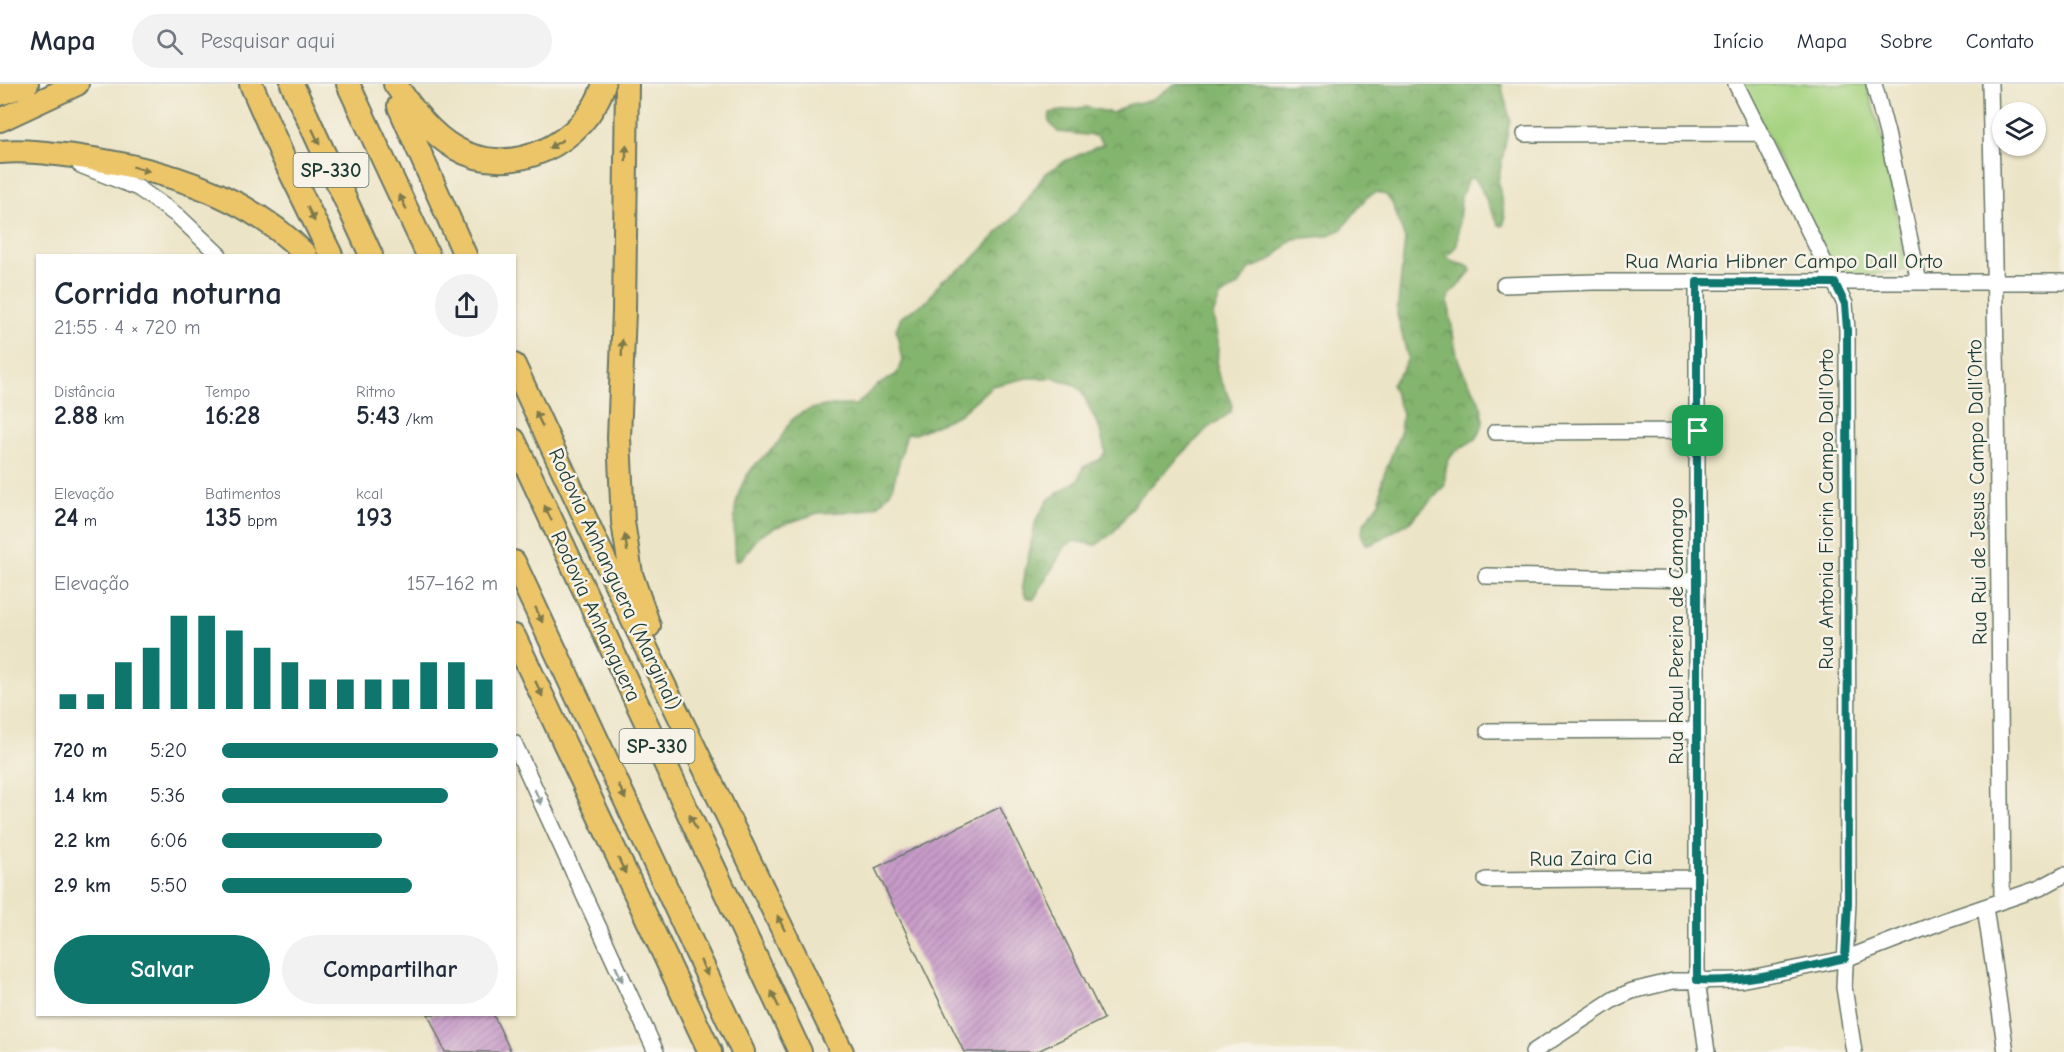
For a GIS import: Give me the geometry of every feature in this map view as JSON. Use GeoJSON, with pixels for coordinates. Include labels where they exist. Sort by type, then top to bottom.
{"type":"FeatureCollection","features":[{"type":"Feature","properties":{"kind":"highway"},"geometry":{"type":"LineString","coordinates":[[0,94],[27,84]]}},
{"type":"Feature","properties":{"kind":"highway"},"geometry":{"type":"LineString","coordinates":[[0,120],[77,84]]}},
{"type":"Feature","properties":{"kind":"highway"},"geometry":{"type":"LineString","coordinates":[[251,84],[283,157],[331,254]]}},
{"type":"Feature","properties":{"kind":"highway","name":"SP-330"},"geometry":{"type":"LineString","coordinates":[[292,84],[371,254]]}},
{"type":"Feature","properties":{"kind":"highway","name":"SP-330"},"geometry":{"type":"LineString","coordinates":[[348,84],[428,254]]}},
{"type":"Feature","properties":{"kind":"highway"},"geometry":{"type":"LineString","coordinates":[[389,84],[465,254]]}},
{"type":"Feature","properties":{"kind":"highway"},"geometry":{"type":"LineString","coordinates":[[395,84],[434,134],[467,154],[501,160],[531,155],[549,149],[561,141],[582,124],[594,108],[604,84]]}},
{"type":"Feature","properties":{"kind":"highway"},"geometry":{"type":"LineString","coordinates":[[627,84],[624,311],[619,438],[623,522],[631,574],[655,644],[718,794]]}},
{"type":"Feature","properties":{"kind":"highway"},"geometry":{"type":"LineString","coordinates":[[0,152],[34,152],[127,165],[177,178],[224,198],[267,221],[305,254]]}},
{"type":"Feature","properties":{"kind":"highway","name":"Rodovia Anhanguera (Marginal)"},"geometry":{"type":"LineString","coordinates":[[516,369],[634,623],[842,1052]]}},
{"type":"Feature","properties":{"kind":"highway","name":"Rodovia Anhanguera"},"geometry":{"type":"LineString","coordinates":[[516,444],[800,1052]]}},
{"type":"Feature","properties":{"kind":"highway","name":"SP-330"},"geometry":{"type":"LineString","coordinates":[[516,566],[743,1052]]}},
{"type":"Feature","properties":{"kind":"highway"},"geometry":{"type":"LineString","coordinates":[[516,640],[710,1052]]}},
{"type":"Feature","properties":{"kind":"street","name":"Rua Antonia Fiorin Campo Dall'Orto"},"geometry":{"type":"LineString","coordinates":[[1736,84],[1845,304],[1847,330],[1848,902],[1844,987],[1854,1052]]}},
{"type":"Feature","properties":{"kind":"street"},"geometry":{"type":"LineString","coordinates":[[1874,84],[1887,133],[1919,282]]}},
{"type":"Feature","properties":{"kind":"street","name":"Rua Rui de Jesus Campo Dall'Orto"},"geometry":{"type":"LineString","coordinates":[[1990,84],[1995,283],[2002,900]]}},
{"type":"Feature","properties":{"kind":"street"},"geometry":{"type":"LineString","coordinates":[[1525,134],[1760,133]]}},
{"type":"Feature","properties":{"kind":"street"},"geometry":{"type":"LineString","coordinates":[[34,152],[94,170],[138,188],[178,216],[218,254]]}},
{"type":"Feature","properties":{"kind":"street","name":"Rua Maria Hibner Campo Dall Orto"},"geometry":{"type":"LineString","coordinates":[[1504,285],[1697,282],[2064,282]]}},
{"type":"Feature","properties":{"kind":"street","name":"Rua Raul Pereira de Camargo"},"geometry":{"type":"LineString","coordinates":[[1697,282],[1697,980],[1707,1052]]}},
{"type":"Feature","properties":{"kind":"street"},"geometry":{"type":"LineString","coordinates":[[1495,432],[1698,431]]}},
{"type":"Feature","properties":{"kind":"street"},"geometry":{"type":"LineString","coordinates":[[1486,576],[1697,580]]}},
{"type":"Feature","properties":{"kind":"street"},"geometry":{"type":"LineString","coordinates":[[1488,731],[1697,730]]}},
{"type":"Feature","properties":{"kind":"street"},"geometry":{"type":"LineString","coordinates":[[516,747],[656,1052]]}},
{"type":"Feature","properties":{"kind":"street"},"geometry":{"type":"LineString","coordinates":[[1533,1052],[1614,999],[1632,991],[1673,981],[1740,980],[1845,958],[2040,888],[2064,875]]}},
{"type":"Feature","properties":{"kind":"street","name":"Rua Zaira Cia"},"geometry":{"type":"LineString","coordinates":[[1486,880],[1697,878]]}},
{"type":"Feature","properties":{"kind":"street"},"geometry":{"type":"LineString","coordinates":[[1985,907],[2006,1052]]}},
{"type":"Feature","properties":{"kind":"green space"},"geometry":{"type":"Polygon","coordinates":[[[1175,84],[1501,84],[1510,119],[1498,181],[1505,219],[1503,226],[1499,225],[1478,183],[1472,178],[1468,179],[1461,197],[1457,245],[1447,257],[1453,262],[1469,266],[1471,271],[1450,295],[1448,302],[1459,362],[1479,402],[1483,419],[1478,435],[1454,453],[1449,460],[1445,485],[1411,521],[1372,544],[1366,544],[1362,536],[1363,525],[1380,501],[1382,480],[1400,433],[1402,413],[1391,384],[1402,371],[1408,358],[1397,314],[1405,239],[1392,203],[1386,195],[1376,192],[1367,197],[1341,230],[1326,236],[1293,239],[1270,261],[1249,269],[1240,284],[1220,297],[1213,315],[1218,342],[1217,371],[1232,404],[1231,412],[1206,430],[1138,499],[1113,533],[1096,545],[1074,541],[1066,545],[1034,599],[1026,597],[1022,586],[1036,520],[1049,499],[1079,479],[1083,467],[1101,459],[1105,451],[1100,430],[1081,390],[1073,384],[1054,378],[1027,378],[992,386],[960,414],[915,434],[907,433],[892,489],[879,505],[862,511],[818,513],[776,527],[760,535],[741,559],[736,560],[734,522],[737,497],[741,486],[756,464],[774,448],[791,421],[797,415],[813,408],[856,405],[876,386],[897,374],[902,360],[896,329],[901,317],[927,301],[941,281],[968,264],[1019,211],[1045,174],[1065,161],[1104,144],[1096,136],[1058,132],[1049,122],[1050,113],[1085,107],[1113,113],[1127,105],[1151,100],[1175,84]]]}},
{"type":"Feature","properties":{"kind":"green space"},"geometry":{"type":"Polygon","coordinates":[[[1742,84],[1866,84],[1883,140],[1907,270],[1838,279],[1742,84]]]}},
{"type":"Feature","properties":{"kind":"building"},"geometry":{"type":"Polygon","coordinates":[[[1000,807],[1104,1019],[1036,1052],[964,1052],[875,868],[1000,807]]]}},
{"type":"Feature","properties":{"kind":"building"},"geometry":{"type":"Polygon","coordinates":[[[429,1016],[494,1016],[511,1052],[445,1052],[429,1016]]]}},
{"type":"Feature","properties":{"kind":"route"},"geometry":{"type":"LineString","coordinates":[[1697,282],[1835,283],[1845,304],[1847,330],[1848,902],[1845,958],[1740,980],[1697,980],[1698,431],[1697,282]]}}]}
